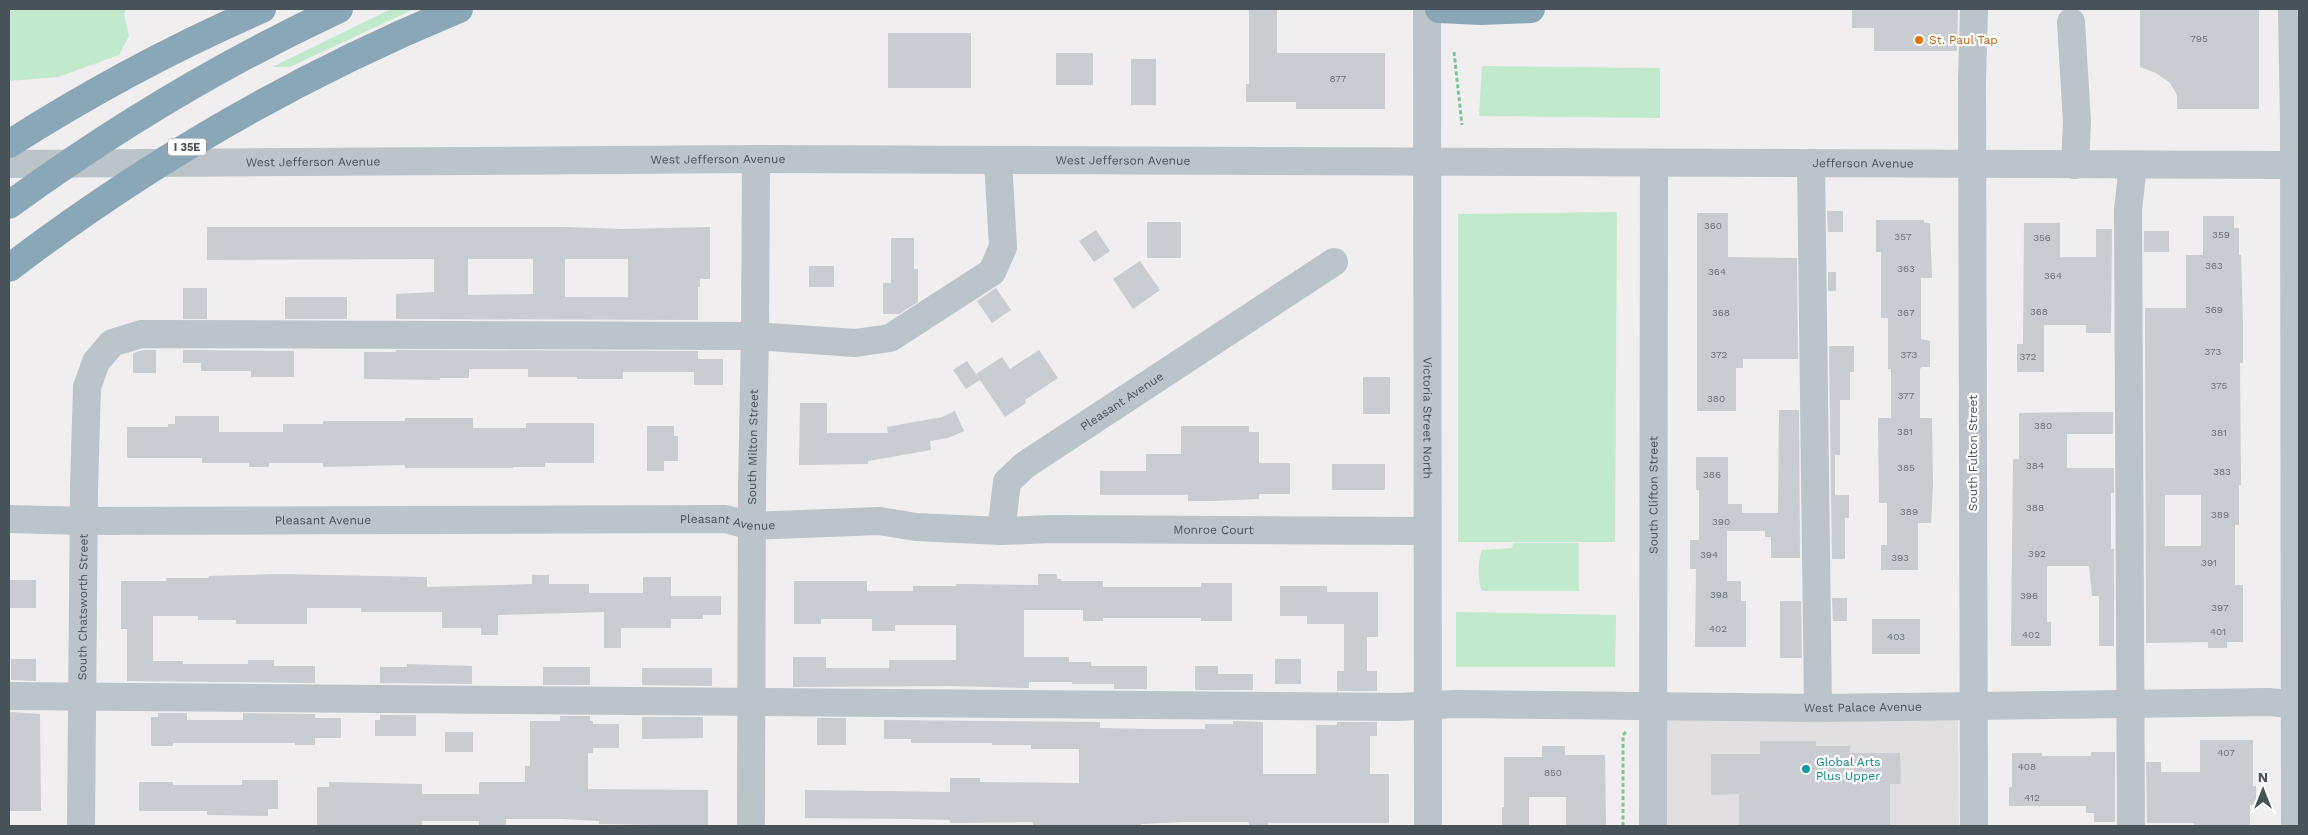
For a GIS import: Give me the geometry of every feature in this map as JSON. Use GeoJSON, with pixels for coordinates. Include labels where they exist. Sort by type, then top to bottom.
{"type":"FeatureCollection","features":[{"type":"Feature","properties":{"kind":"highway"},"geometry":{"type":"LineString","coordinates":[[9,144],[76,103],[143,66],[262,9]]}},
{"type":"Feature","properties":{"kind":"highway"},"geometry":{"type":"LineString","coordinates":[[9,205],[101,141],[231,65],[339,9]]}},
{"type":"Feature","properties":{"kind":"highway","name":"I 35E"},"geometry":{"type":"LineString","coordinates":[[9,268],[91,208],[188,146],[334,66],[459,9]]}},
{"type":"Feature","properties":{"kind":"highway"},"geometry":{"type":"LineString","coordinates":[[1439,9],[1480,11],[1531,9]]}},
{"type":"Feature","properties":{"kind":"highway"},"geometry":{"type":"LineString","coordinates":[[9,280],[46,240]]}},
{"type":"Feature","properties":{"kind":"street","name":"Victoria Street North"},"geometry":{"type":"LineString","coordinates":[[1426,9],[1426,705],[1428,826]]}},
{"type":"Feature","properties":{"kind":"street","name":"South Fulton Street"},"geometry":{"type":"LineString","coordinates":[[1974,9],[1972,80],[1974,826]]}},
{"type":"Feature","properties":{"kind":"street"},"geometry":{"type":"LineString","coordinates":[[2292,9],[2296,164],[2297,705],[2295,826]]}},
{"type":"Feature","properties":{"kind":"street"},"geometry":{"type":"LineString","coordinates":[[2071,22],[2077,122],[2075,164]]}},
{"type":"Feature","properties":{"kind":"street","name":"West Jefferson Avenue"},"geometry":{"type":"LineString","coordinates":[[9,164],[756,159],[1427,160]]}},
{"type":"Feature","properties":{"kind":"street","name":"South Milton Street"},"geometry":{"type":"LineString","coordinates":[[751,826],[756,159]]}},
{"type":"Feature","properties":{"kind":"street","name":"South Chatsworth Street"},"geometry":{"type":"LineString","coordinates":[[81,826],[87,387],[96,362],[112,343],[141,334],[755,336],[855,343],[890,338],[992,272],[1003,247],[998,160]]}},
{"type":"Feature","properties":{"kind":"street","name":"Jefferson Avenue"},"geometry":{"type":"LineString","coordinates":[[1427,160],[1973,165],[2296,164]]}},
{"type":"Feature","properties":{"kind":"street","name":"South Clifton Street"},"geometry":{"type":"LineString","coordinates":[[1653,826],[1654,163]]}},
{"type":"Feature","properties":{"kind":"street"},"geometry":{"type":"LineString","coordinates":[[1810,163],[1818,708]]}},
{"type":"Feature","properties":{"kind":"street"},"geometry":{"type":"LineString","coordinates":[[2131,826],[2128,210],[2133,164]]}},
{"type":"Feature","properties":{"kind":"street","name":"Pleasant Avenue"},"geometry":{"type":"LineString","coordinates":[[9,519],[84,521],[725,519],[752,526],[879,521],[916,528],[1001,531],[1007,482],[1025,465],[1334,262]]}},
{"type":"Feature","properties":{"kind":"street","name":"Monroe Court"},"geometry":{"type":"LineString","coordinates":[[1001,531],[1062,529],[1427,531]]}},
{"type":"Feature","properties":{"kind":"street","name":"West Palace Avenue"},"geometry":{"type":"LineString","coordinates":[[9,696],[1398,707],[1426,705],[1818,708],[2268,702],[2297,705]]}},
{"type":"Feature","properties":{"kind":"path"},"geometry":{"type":"LineString","coordinates":[[1454,48],[1462,125]]}},
{"type":"Feature","properties":{"kind":"path"},"geometry":{"type":"LineString","coordinates":[[1623,826],[1623,735],[1629,729]]}},
{"type":"Feature","properties":{"kind":"shaded area"},"geometry":{"type":"Polygon","coordinates":[[[1958,715],[1959,826],[1665,826],[1664,718],[1958,715]]]}},
{"type":"Feature","properties":{"kind":"green space"},"geometry":{"type":"Polygon","coordinates":[[[9,9],[126,9],[124,14],[129,36],[119,55],[58,77],[9,81],[9,9]]]}},
{"type":"Feature","properties":{"kind":"green space"},"geometry":{"type":"Polygon","coordinates":[[[391,9],[414,9],[290,67],[272,67],[391,9]]]}},
{"type":"Feature","properties":{"kind":"green space"},"geometry":{"type":"Polygon","coordinates":[[[1482,66],[1660,68],[1660,118],[1479,116],[1482,66]]]}},
{"type":"Feature","properties":{"kind":"green space"},"geometry":{"type":"Polygon","coordinates":[[[1617,212],[1615,542],[1458,542],[1458,214],[1617,212]]]}},
{"type":"Feature","properties":{"kind":"green space"},"geometry":{"type":"Polygon","coordinates":[[[1513,543],[1579,543],[1579,591],[1482,591],[1479,581],[1479,570],[1482,550],[1512,548],[1513,543]]]}},
{"type":"Feature","properties":{"kind":"green space"},"geometry":{"type":"Polygon","coordinates":[[[1456,612],[1616,615],[1615,667],[1456,667],[1456,612]]]}},
{"type":"Feature","properties":{"kind":"building"},"geometry":{"type":"Polygon","coordinates":[[[1249,9],[1277,9],[1277,53],[1385,53],[1385,109],[1296,109],[1296,102],[1246,102],[1246,84],[1249,84],[1249,9]]]}},
{"type":"Feature","properties":{"kind":"building","name":"St. Paul Tap"},"geometry":{"type":"Polygon","coordinates":[[[1852,9],[1958,9],[1957,51],[1874,51],[1874,28],[1852,28],[1852,9]]]}},
{"type":"Feature","properties":{"kind":"building"},"geometry":{"type":"Polygon","coordinates":[[[2140,9],[2259,9],[2259,109],[2177,109],[2177,95],[2170,83],[2156,73],[2140,67],[2140,9]]]}},
{"type":"Feature","properties":{"kind":"building"},"geometry":{"type":"Polygon","coordinates":[[[888,33],[971,33],[971,88],[888,88],[888,33]]]}},
{"type":"Feature","properties":{"kind":"building"},"geometry":{"type":"Polygon","coordinates":[[[1056,53],[1093,53],[1093,85],[1056,85],[1056,53]]]}},
{"type":"Feature","properties":{"kind":"building"},"geometry":{"type":"Polygon","coordinates":[[[1131,59],[1156,59],[1156,105],[1131,105],[1131,59]]]}},
{"type":"Feature","properties":{"kind":"building"},"geometry":{"type":"Polygon","coordinates":[[[1827,211],[1843,211],[1843,232],[1828,232],[1827,211]]]}},
{"type":"Feature","properties":{"kind":"building"},"geometry":{"type":"Polygon","coordinates":[[[1697,213],[1728,213],[1728,257],[1797,258],[1798,359],[1743,359],[1743,368],[1736,368],[1736,411],[1697,411],[1697,213]]]}},
{"type":"Feature","properties":{"kind":"building"},"geometry":{"type":"Polygon","coordinates":[[[2203,216],[2234,216],[2234,228],[2239,228],[2243,323],[2243,363],[2240,363],[2241,485],[2239,485],[2239,525],[2235,525],[2235,585],[2243,585],[2243,642],[2227,642],[2227,648],[2208,648],[2208,642],[2146,643],[2145,308],[2186,308],[2186,255],[2203,255],[2203,216]],[[2165,495],[2165,546],[2201,546],[2201,495],[2165,495]]]}},
{"type":"Feature","properties":{"kind":"building"},"geometry":{"type":"Polygon","coordinates":[[[1876,220],[1924,220],[1924,223],[1930,223],[1932,278],[1921,278],[1921,339],[1930,341],[1930,367],[1922,367],[1920,369],[1920,418],[1932,418],[1933,487],[1931,523],[1918,523],[1918,570],[1881,570],[1881,545],[1887,545],[1887,503],[1879,503],[1878,418],[1891,418],[1891,369],[1888,369],[1888,318],[1881,318],[1881,252],[1876,252],[1876,220]]]}},
{"type":"Feature","properties":{"kind":"building"},"geometry":{"type":"Polygon","coordinates":[[[1147,222],[1181,222],[1181,258],[1147,258],[1147,222]]]}},
{"type":"Feature","properties":{"kind":"building"},"geometry":{"type":"Polygon","coordinates":[[[2024,223],[2060,223],[2060,257],[2096,257],[2096,229],[2112,229],[2111,333],[2086,333],[2086,325],[2044,325],[2044,372],[2017,372],[2017,344],[2023,344],[2024,223]]]}},
{"type":"Feature","properties":{"kind":"building"},"geometry":{"type":"Polygon","coordinates":[[[207,227],[565,227],[622,229],[710,227],[710,279],[700,279],[700,287],[698,287],[698,320],[396,319],[396,294],[434,292],[434,259],[207,260],[207,227]],[[468,259],[468,295],[533,294],[533,259],[468,259]],[[565,259],[565,297],[628,297],[628,259],[565,259]]]}},
{"type":"Feature","properties":{"kind":"building"},"geometry":{"type":"Polygon","coordinates":[[[1096,230],[1110,251],[1094,262],[1079,241],[1096,230]]]}},
{"type":"Feature","properties":{"kind":"building"},"geometry":{"type":"Polygon","coordinates":[[[2144,231],[2169,231],[2169,252],[2144,252],[2144,231]]]}},
{"type":"Feature","properties":{"kind":"building"},"geometry":{"type":"Polygon","coordinates":[[[891,238],[914,238],[914,269],[918,269],[918,302],[899,314],[883,314],[883,283],[891,283],[891,238]]]}},
{"type":"Feature","properties":{"kind":"building"},"geometry":{"type":"Polygon","coordinates":[[[1140,261],[1160,290],[1133,309],[1113,279],[1140,261]]]}},
{"type":"Feature","properties":{"kind":"building"},"geometry":{"type":"Polygon","coordinates":[[[809,266],[834,266],[834,287],[809,287],[809,266]]]}},
{"type":"Feature","properties":{"kind":"building"},"geometry":{"type":"Polygon","coordinates":[[[1828,272],[1836,272],[1836,291],[1828,291],[1828,272]]]}},
{"type":"Feature","properties":{"kind":"building"},"geometry":{"type":"Polygon","coordinates":[[[183,288],[207,288],[207,319],[183,319],[183,288]]]}},
{"type":"Feature","properties":{"kind":"building"},"geometry":{"type":"Polygon","coordinates":[[[996,288],[1011,310],[992,323],[977,301],[996,288]]]}},
{"type":"Feature","properties":{"kind":"building"},"geometry":{"type":"Polygon","coordinates":[[[285,297],[347,297],[347,319],[285,319],[285,297]]]}},
{"type":"Feature","properties":{"kind":"building"},"geometry":{"type":"Polygon","coordinates":[[[1829,346],[1854,346],[1854,372],[1850,372],[1850,400],[1840,400],[1840,455],[1835,455],[1835,495],[1849,495],[1849,518],[1845,518],[1845,559],[1832,559],[1829,346]]]}},
{"type":"Feature","properties":{"kind":"building"},"geometry":{"type":"Polygon","coordinates":[[[143,350],[156,350],[156,373],[133,373],[133,353],[143,350]]]}},
{"type":"Feature","properties":{"kind":"building"},"geometry":{"type":"Polygon","coordinates":[[[183,350],[294,351],[294,377],[251,377],[251,371],[201,371],[201,363],[183,363],[183,350]]]}},
{"type":"Feature","properties":{"kind":"building"},"geometry":{"type":"Polygon","coordinates":[[[396,350],[698,351],[698,359],[723,359],[723,385],[694,385],[694,372],[623,372],[623,379],[577,379],[577,377],[528,377],[528,369],[469,369],[469,378],[440,378],[440,380],[364,379],[364,352],[396,352],[396,350]]]}},
{"type":"Feature","properties":{"kind":"building"},"geometry":{"type":"Polygon","coordinates":[[[1039,350],[1058,378],[1025,400],[1026,403],[1005,417],[976,374],[1002,357],[1010,369],[1039,350]]]}},
{"type":"Feature","properties":{"kind":"building"},"geometry":{"type":"Polygon","coordinates":[[[967,361],[980,380],[966,389],[953,370],[967,361]]]}},
{"type":"Feature","properties":{"kind":"building"},"geometry":{"type":"Polygon","coordinates":[[[1363,377],[1390,377],[1390,414],[1363,414],[1363,377]]]}},
{"type":"Feature","properties":{"kind":"building"},"geometry":{"type":"Polygon","coordinates":[[[800,403],[827,403],[827,433],[888,433],[887,427],[942,417],[955,411],[964,431],[948,438],[930,441],[931,450],[868,461],[868,464],[799,465],[800,403]]]}},
{"type":"Feature","properties":{"kind":"building"},"geometry":{"type":"Polygon","coordinates":[[[1779,410],[1799,410],[1800,558],[1771,558],[1771,537],[1765,537],[1765,531],[1727,531],[1727,581],[1741,581],[1741,601],[1746,601],[1746,647],[1695,647],[1696,569],[1690,569],[1690,540],[1699,540],[1699,490],[1696,490],[1696,457],[1728,457],[1728,504],[1742,504],[1742,513],[1778,513],[1779,410]]]}},
{"type":"Feature","properties":{"kind":"building"},"geometry":{"type":"Polygon","coordinates":[[[2113,412],[2113,434],[2067,434],[2067,468],[2114,468],[2114,493],[2111,493],[2111,549],[2114,549],[2114,646],[2099,646],[2099,596],[2092,596],[2089,566],[2047,566],[2047,622],[2051,622],[2051,646],[2011,646],[2013,459],[2019,459],[2019,413],[2113,412]]]}},
{"type":"Feature","properties":{"kind":"building"},"geometry":{"type":"Polygon","coordinates":[[[175,416],[219,416],[219,432],[283,432],[283,424],[323,424],[323,421],[405,421],[405,418],[473,418],[473,428],[526,428],[526,423],[594,423],[594,463],[545,463],[545,467],[513,468],[405,468],[405,465],[323,467],[323,463],[269,463],[269,467],[249,467],[249,463],[202,463],[202,458],[127,458],[127,427],[168,427],[168,424],[175,424],[175,416]]]}},
{"type":"Feature","properties":{"kind":"building"},"geometry":{"type":"Polygon","coordinates":[[[647,426],[674,426],[674,436],[678,436],[678,461],[664,461],[664,471],[647,471],[647,426]]]}},
{"type":"Feature","properties":{"kind":"building"},"geometry":{"type":"Polygon","coordinates":[[[1181,426],[1249,426],[1249,432],[1259,432],[1259,463],[1290,463],[1290,494],[1259,494],[1259,499],[1212,501],[1188,501],[1188,495],[1100,495],[1100,471],[1146,471],[1146,454],[1181,454],[1181,426]]]}},
{"type":"Feature","properties":{"kind":"building"},"geometry":{"type":"Polygon","coordinates":[[[1332,464],[1385,464],[1385,490],[1332,490],[1332,464]]]}},
{"type":"Feature","properties":{"kind":"building"},"geometry":{"type":"Polygon","coordinates":[[[279,574],[427,577],[427,587],[532,584],[532,575],[549,575],[549,584],[589,584],[589,593],[643,593],[643,577],[671,577],[671,596],[721,596],[721,615],[703,615],[703,619],[671,619],[671,628],[621,628],[621,648],[604,648],[604,612],[498,615],[498,635],[481,635],[481,628],[442,628],[442,612],[361,612],[361,608],[307,608],[307,624],[236,624],[236,620],[198,620],[198,616],[153,616],[153,661],[183,661],[183,664],[248,664],[248,660],[274,660],[274,666],[315,666],[315,683],[127,681],[127,629],[121,629],[121,581],[166,581],[166,578],[209,578],[209,576],[279,574]]]}},
{"type":"Feature","properties":{"kind":"building"},"geometry":{"type":"Polygon","coordinates":[[[1038,574],[1057,574],[1057,579],[1061,579],[1061,581],[1103,581],[1103,587],[1201,587],[1201,583],[1232,583],[1232,621],[1201,621],[1201,618],[1103,618],[1103,621],[1083,621],[1083,610],[1024,610],[1024,657],[1069,657],[1069,662],[1091,662],[1091,666],[1147,666],[1147,689],[1114,689],[1114,684],[1072,684],[1072,682],[1029,682],[1029,688],[950,686],[793,687],[793,657],[826,657],[826,668],[889,668],[889,660],[956,660],[956,625],[895,625],[895,631],[872,631],[872,619],[821,619],[821,624],[794,624],[794,581],[867,581],[867,591],[913,591],[913,586],[956,586],[956,584],[1038,585],[1038,574]]]}},
{"type":"Feature","properties":{"kind":"building"},"geometry":{"type":"Polygon","coordinates":[[[9,580],[36,580],[36,608],[9,608],[9,580]]]}},
{"type":"Feature","properties":{"kind":"building"},"geometry":{"type":"Polygon","coordinates":[[[1280,586],[1327,586],[1327,592],[1378,592],[1378,637],[1367,637],[1367,671],[1377,671],[1377,691],[1337,691],[1337,671],[1344,671],[1344,624],[1307,624],[1307,616],[1280,616],[1280,586]]]}},
{"type":"Feature","properties":{"kind":"building"},"geometry":{"type":"Polygon","coordinates":[[[1832,598],[1847,598],[1847,621],[1833,621],[1832,598]]]}},
{"type":"Feature","properties":{"kind":"building"},"geometry":{"type":"Polygon","coordinates":[[[1780,601],[1801,601],[1802,658],[1780,658],[1780,601]]]}},
{"type":"Feature","properties":{"kind":"building"},"geometry":{"type":"Polygon","coordinates":[[[1872,619],[1920,619],[1920,654],[1872,654],[1872,619]]]}},
{"type":"Feature","properties":{"kind":"building"},"geometry":{"type":"Polygon","coordinates":[[[11,659],[36,659],[36,681],[11,680],[11,659]]]}},
{"type":"Feature","properties":{"kind":"building"},"geometry":{"type":"Polygon","coordinates":[[[1275,659],[1301,659],[1301,684],[1275,684],[1275,659]]]}},
{"type":"Feature","properties":{"kind":"building"},"geometry":{"type":"Polygon","coordinates":[[[407,664],[472,666],[472,684],[380,683],[380,667],[407,667],[407,664]]]}},
{"type":"Feature","properties":{"kind":"building"},"geometry":{"type":"Polygon","coordinates":[[[1195,666],[1218,666],[1218,674],[1253,674],[1253,690],[1195,690],[1195,666]]]}},
{"type":"Feature","properties":{"kind":"building"},"geometry":{"type":"Polygon","coordinates":[[[543,667],[590,667],[590,685],[543,685],[543,667]]]}},
{"type":"Feature","properties":{"kind":"building"},"geometry":{"type":"Polygon","coordinates":[[[642,668],[712,668],[712,686],[642,685],[642,668]]]}},
{"type":"Feature","properties":{"kind":"building"},"geometry":{"type":"Polygon","coordinates":[[[11,712],[40,714],[41,811],[9,811],[9,714],[11,712]]]}},
{"type":"Feature","properties":{"kind":"building"},"geometry":{"type":"Polygon","coordinates":[[[158,713],[187,713],[187,720],[243,720],[243,713],[315,714],[315,718],[341,718],[341,738],[315,738],[315,745],[295,745],[295,743],[173,743],[173,746],[151,746],[151,717],[158,717],[158,713]]]}},
{"type":"Feature","properties":{"kind":"building"},"geometry":{"type":"Polygon","coordinates":[[[380,715],[416,715],[416,736],[375,736],[375,720],[380,720],[380,715]]]}},
{"type":"Feature","properties":{"kind":"building"},"geometry":{"type":"Polygon","coordinates":[[[560,716],[590,716],[590,721],[593,721],[593,724],[619,724],[619,748],[593,748],[593,753],[588,753],[588,789],[708,790],[708,826],[599,824],[599,821],[563,819],[506,819],[506,826],[479,826],[479,821],[422,821],[422,826],[317,826],[317,787],[329,787],[329,782],[422,784],[422,794],[479,794],[479,782],[525,782],[525,766],[530,766],[530,721],[560,721],[560,716]]]}},
{"type":"Feature","properties":{"kind":"building"},"geometry":{"type":"Polygon","coordinates":[[[642,717],[703,717],[703,738],[642,739],[642,717]]]}},
{"type":"Feature","properties":{"kind":"building"},"geometry":{"type":"Polygon","coordinates":[[[817,718],[846,718],[846,745],[817,745],[817,718]]]}},
{"type":"Feature","properties":{"kind":"building"},"geometry":{"type":"Polygon","coordinates":[[[884,720],[1100,722],[1100,728],[1150,729],[1205,729],[1205,724],[1233,724],[1233,721],[1263,722],[1263,774],[1316,774],[1316,725],[1337,725],[1337,722],[1377,722],[1377,736],[1370,736],[1370,774],[1389,774],[1389,823],[1268,823],[1268,825],[1249,825],[1249,822],[1184,822],[1141,824],[1141,826],[1033,826],[1033,822],[950,823],[950,820],[805,818],[805,790],[950,792],[950,778],[980,778],[980,782],[1079,783],[1079,749],[1031,749],[1031,745],[992,745],[992,743],[911,743],[911,739],[884,739],[884,720]]]}},
{"type":"Feature","properties":{"kind":"building"},"geometry":{"type":"Polygon","coordinates":[[[445,732],[473,732],[473,752],[445,752],[445,732]]]}},
{"type":"Feature","properties":{"kind":"building"},"geometry":{"type":"Polygon","coordinates":[[[2200,740],[2253,740],[2253,786],[2256,786],[2256,805],[2250,805],[2250,826],[2194,826],[2194,823],[2147,823],[2146,762],[2161,762],[2161,772],[2200,772],[2200,740]]]}},
{"type":"Feature","properties":{"kind":"building","name":"Global Arts Plus Upper"},"geometry":{"type":"Polygon","coordinates":[[[1760,741],[1816,741],[1816,746],[1850,746],[1850,753],[1900,753],[1901,784],[1890,784],[1890,826],[1739,826],[1739,794],[1711,795],[1711,754],[1760,754],[1760,741]]]}},
{"type":"Feature","properties":{"kind":"building"},"geometry":{"type":"Polygon","coordinates":[[[1542,746],[1565,746],[1565,755],[1605,755],[1606,826],[1566,826],[1566,797],[1529,797],[1529,826],[1502,826],[1504,757],[1542,757],[1542,746]]]}},
{"type":"Feature","properties":{"kind":"building"},"geometry":{"type":"Polygon","coordinates":[[[2091,752],[2115,752],[2115,822],[2094,822],[2094,813],[2086,813],[2086,806],[2009,806],[2009,787],[2012,787],[2012,753],[2042,753],[2042,756],[2091,756],[2091,752]]]}},
{"type":"Feature","properties":{"kind":"building"},"geometry":{"type":"Polygon","coordinates":[[[242,780],[278,780],[278,809],[268,809],[268,816],[207,815],[207,811],[139,811],[139,782],[173,782],[173,785],[242,785],[242,780]]]}},
{"type":"Feature","properties":{"kind":"place","name":"St. Paul Tap"},"geometry":{"type":"Point","coordinates":[1919,40]}},
{"type":"Feature","properties":{"kind":"place","name":"Global Arts Plus Upper"},"geometry":{"type":"Point","coordinates":[1806,769]}}]}
